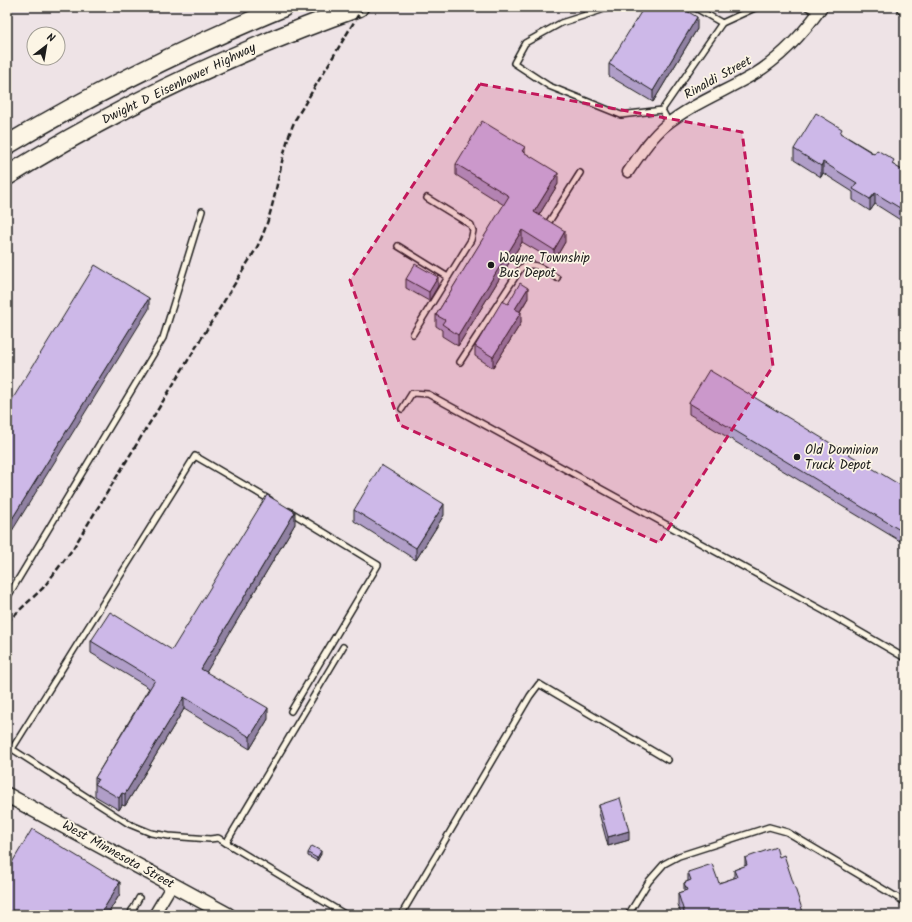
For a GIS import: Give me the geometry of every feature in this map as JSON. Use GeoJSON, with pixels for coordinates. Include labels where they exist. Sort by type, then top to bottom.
{"type":"FeatureCollection","features":[{"type":"Feature","properties":{"kind":"highway","name":"Dwight D Eisenhower Highway"},"geometry":{"type":"LineString","coordinates":[[7,145],[120,82],[229,30],[284,7]]}},
{"type":"Feature","properties":{"kind":"highway","name":"Dwight D Eisenhower Highway"},"geometry":{"type":"LineString","coordinates":[[7,176],[59,145],[130,106],[218,64],[318,22],[359,7]]}},
{"type":"Feature","properties":{"kind":"street","name":"Rinaldi Street"},"geometry":{"type":"LineString","coordinates":[[628,172],[646,147],[669,123],[694,106],[752,75],[773,61],[795,40],[820,10]]}},
{"type":"Feature","properties":{"kind":"street","name":"West Minnesota Street"},"geometry":{"type":"LineString","coordinates":[[7,795],[228,915]]}},
{"type":"Feature","properties":{"kind":"street"},"geometry":{"type":"LineString","coordinates":[[154,915],[172,885]]}},
{"type":"Feature","properties":{"kind":"lane"},"geometry":{"type":"LineString","coordinates":[[611,7],[562,23],[525,43],[514,63],[549,86],[621,115],[662,110],[722,23],[757,7]]}},
{"type":"Feature","properties":{"kind":"lane"},"geometry":{"type":"LineString","coordinates":[[694,7],[722,23]]}},
{"type":"Feature","properties":{"kind":"lane"},"geometry":{"type":"LineString","coordinates":[[807,7],[820,10]]}},
{"type":"Feature","properties":{"kind":"lane"},"geometry":{"type":"LineString","coordinates":[[662,110],[669,123]]}},
{"type":"Feature","properties":{"kind":"lane"},"geometry":{"type":"LineString","coordinates":[[548,225],[580,173]]}},
{"type":"Feature","properties":{"kind":"lane"},"geometry":{"type":"LineString","coordinates":[[413,334],[471,240],[473,231],[471,225],[426,198]]}},
{"type":"Feature","properties":{"kind":"lane"},"geometry":{"type":"LineString","coordinates":[[7,598],[163,338],[202,211]]}},
{"type":"Feature","properties":{"kind":"lane"},"geometry":{"type":"LineString","coordinates":[[398,246],[448,277]]}},
{"type":"Feature","properties":{"kind":"lane"},"geometry":{"type":"LineString","coordinates":[[460,362],[521,268],[528,264],[534,264],[556,278]]}},
{"type":"Feature","properties":{"kind":"lane"},"geometry":{"type":"LineString","coordinates":[[402,409],[412,393],[428,394],[824,611],[905,658]]}},
{"type":"Feature","properties":{"kind":"lane"},"geometry":{"type":"LineString","coordinates":[[277,504],[195,456],[12,749],[129,824],[150,833],[169,836],[210,839],[218,838],[346,915]]}},
{"type":"Feature","properties":{"kind":"lane"},"geometry":{"type":"LineString","coordinates":[[284,508],[378,565],[291,711]]}},
{"type":"Feature","properties":{"kind":"lane"},"geometry":{"type":"LineString","coordinates":[[226,843],[343,647]]}},
{"type":"Feature","properties":{"kind":"lane"},"geometry":{"type":"LineString","coordinates":[[401,915],[530,696],[539,684],[668,760]]}},
{"type":"Feature","properties":{"kind":"lane"},"geometry":{"type":"LineString","coordinates":[[628,915],[649,881],[664,864],[679,856],[769,827],[787,832],[905,902]]}},
{"type":"Feature","properties":{"kind":"lane"},"geometry":{"type":"LineString","coordinates":[[138,898],[131,913],[140,915]]}},
{"type":"Feature","properties":{"kind":"highlighted area"},"geometry":{"type":"Polygon","coordinates":[[[480,84],[742,132],[773,366],[659,543],[400,425],[350,280],[480,84]]]}},
{"type":"Feature","properties":{"kind":"building"},"geometry":{"type":"Polygon","coordinates":[[[644,7],[680,7],[697,17],[653,91],[609,64],[644,7]]]}},
{"type":"Feature","properties":{"kind":"building"},"geometry":{"type":"Polygon","coordinates":[[[816,113],[842,129],[840,133],[874,154],[877,150],[894,160],[892,164],[905,172],[905,211],[875,193],[870,199],[853,189],[857,183],[823,162],[821,166],[794,149],[816,113]]]}},
{"type":"Feature","properties":{"kind":"building","name":"Wayne Township Bus Depot"},"geometry":{"type":"Polygon","coordinates":[[[482,121],[525,147],[522,151],[558,173],[534,212],[565,231],[554,250],[522,230],[458,335],[442,324],[445,320],[436,315],[509,196],[456,164],[482,121]]]}},
{"type":"Feature","properties":{"kind":"building"},"geometry":{"type":"Polygon","coordinates":[[[415,264],[438,277],[429,292],[406,279],[415,264]]]}},
{"type":"Feature","properties":{"kind":"building"},"geometry":{"type":"Polygon","coordinates":[[[95,265],[149,298],[7,527],[7,408],[95,265]]]}},
{"type":"Feature","properties":{"kind":"building"},"geometry":{"type":"Polygon","coordinates":[[[520,283],[528,288],[515,309],[521,312],[493,357],[475,346],[502,301],[508,304],[520,283]]]}},
{"type":"Feature","properties":{"kind":"building","name":"Old Dominion Truck Depot"},"geometry":{"type":"Polygon","coordinates":[[[709,370],[905,488],[905,533],[689,403],[709,370]]]}},
{"type":"Feature","properties":{"kind":"building"},"geometry":{"type":"Polygon","coordinates":[[[381,465],[444,504],[416,548],[354,510],[381,465]]]}},
{"type":"Feature","properties":{"kind":"building"},"geometry":{"type":"Polygon","coordinates":[[[267,495],[295,512],[201,669],[268,708],[250,737],[184,697],[125,794],[122,793],[119,798],[95,784],[98,779],[95,778],[155,680],[91,641],[110,612],[172,650],[267,495]]]}},
{"type":"Feature","properties":{"kind":"building"},"geometry":{"type":"Polygon","coordinates":[[[620,798],[629,831],[608,837],[599,805],[620,798]]]}},
{"type":"Feature","properties":{"kind":"building"},"geometry":{"type":"Polygon","coordinates":[[[32,829],[120,882],[100,915],[14,915],[7,911],[7,871],[32,829]]]}},
{"type":"Feature","properties":{"kind":"building"},"geometry":{"type":"Polygon","coordinates":[[[312,846],[321,851],[317,858],[308,853],[312,846]]]}},
{"type":"Feature","properties":{"kind":"building"},"geometry":{"type":"Polygon","coordinates":[[[776,847],[779,857],[784,855],[804,915],[685,915],[678,893],[687,890],[684,883],[691,880],[688,872],[712,864],[719,883],[737,877],[734,870],[747,865],[745,858],[776,847]]]}},
{"type":"Feature","properties":{"kind":"railway"},"geometry":{"type":"LineString","coordinates":[[7,622],[43,588],[72,550],[256,249],[269,217],[284,152],[295,120],[363,7]]}},
{"type":"Feature","properties":{"kind":"place","name":"Wayne Township Bus Depot"},"geometry":{"type":"Point","coordinates":[491,265]}},
{"type":"Feature","properties":{"kind":"place","name":"Old Dominion Truck Depot"},"geometry":{"type":"Point","coordinates":[797,457]}}]}
